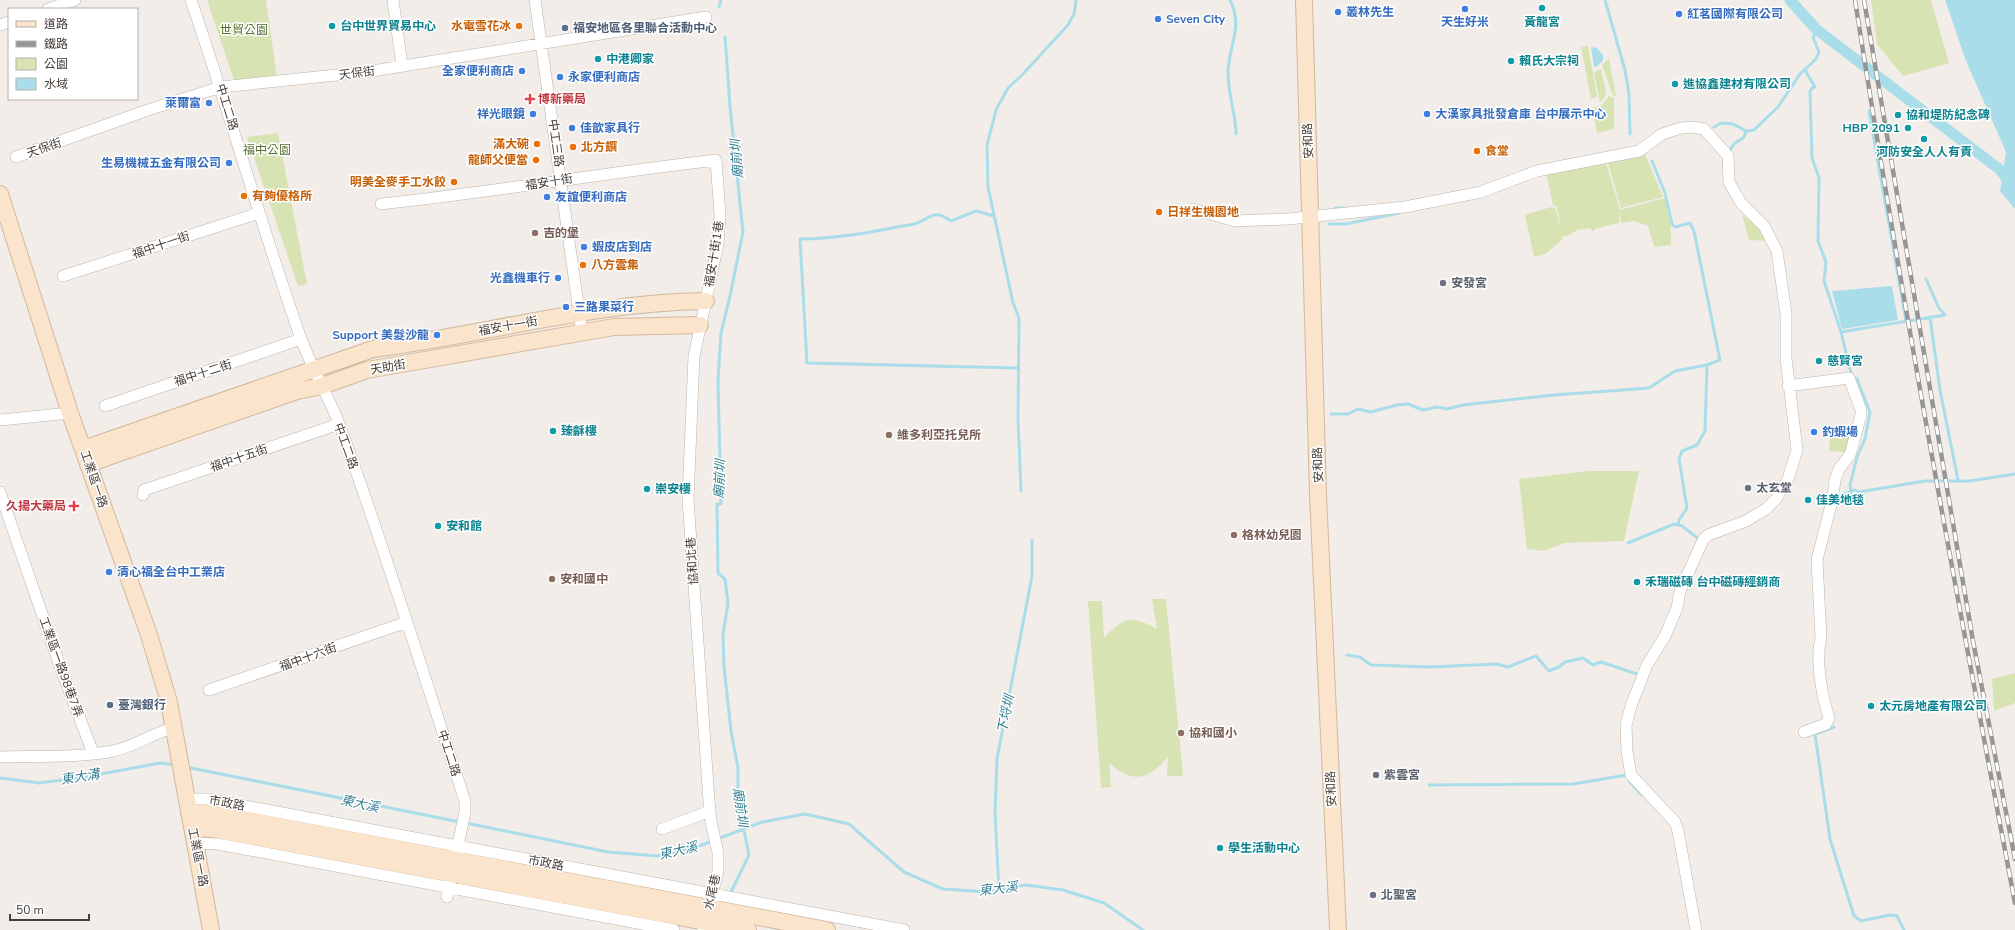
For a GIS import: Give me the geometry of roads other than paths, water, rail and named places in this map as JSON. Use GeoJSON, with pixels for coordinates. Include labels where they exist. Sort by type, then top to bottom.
{"type":"FeatureCollection","features":[{"type":"Feature","properties":{"kind":"street"},"geometry":{"type":"LineString","coordinates":[[51,8],[75,0]]}},
{"type":"Feature","properties":{"kind":"street","name":"中工二路"},"geometry":{"type":"LineString","coordinates":[[191,0],[221,87],[258,213],[301,339],[339,424],[407,622],[465,801],[451,873]]}},
{"type":"Feature","properties":{"kind":"street"},"geometry":{"type":"LineString","coordinates":[[393,0],[402,66]]}},
{"type":"Feature","properties":{"kind":"street","name":"中工三路"},"geometry":{"type":"LineString","coordinates":[[535,0],[582,333]]}},
{"type":"Feature","properties":{"kind":"street","name":"安和路"},"geometry":{"type":"LineString","coordinates":[[1304,0],[1318,495],[1338,930]]}},
{"type":"Feature","properties":{"kind":"street","name":"天保街"},"geometry":{"type":"LineString","coordinates":[[16,157],[148,110],[221,87],[366,72],[706,17]]}},
{"type":"Feature","properties":{"kind":"street"},"geometry":{"type":"LineString","coordinates":[[1192,209],[1235,221],[1311,217],[1405,207],[1481,192],[1538,171],[1639,151],[1662,134],[1681,128],[1699,127],[1713,137],[1728,156],[1729,182],[1741,203],[1764,226],[1777,251],[1786,314],[1788,386],[1797,450],[1788,479],[1776,499],[1766,509],[1746,521],[1708,535],[1702,540],[1680,591],[1677,608],[1665,636],[1647,665],[1626,725],[1627,751],[1631,775],[1675,822],[1678,830],[1696,930]]}},
{"type":"Feature","properties":{"kind":"street","name":"福安十街"},"geometry":{"type":"LineString","coordinates":[[381,204],[472,194],[561,180],[716,160]]}},
{"type":"Feature","properties":{"kind":"street","name":"福安十街1巷"},"geometry":{"type":"LineString","coordinates":[[706,300],[718,244],[720,215],[716,160]]}},
{"type":"Feature","properties":{"kind":"street","name":"工業區一路"},"geometry":{"type":"LineString","coordinates":[[0,194],[5,220],[70,413],[149,635],[169,702],[211,930]]}},
{"type":"Feature","properties":{"kind":"street","name":"福中十一街"},"geometry":{"type":"LineString","coordinates":[[63,276],[258,213]]}},
{"type":"Feature","properties":{"kind":"street","name":"福安十一街"},"geometry":{"type":"LineString","coordinates":[[314,368],[373,349],[404,345],[579,314],[671,301],[706,300]]}},
{"type":"Feature","properties":{"kind":"street","name":"協和北巷"},"geometry":{"type":"LineString","coordinates":[[706,300],[694,356],[688,499],[710,816],[718,853]]}},
{"type":"Feature","properties":{"kind":"street","name":"天助街"},"geometry":{"type":"LineString","coordinates":[[86,457],[298,391],[322,386],[367,370],[614,327],[700,325]]}},
{"type":"Feature","properties":{"kind":"street","name":"福中十二街"},"geometry":{"type":"LineString","coordinates":[[105,406],[301,339]]}},
{"type":"Feature","properties":{"kind":"street"},"geometry":{"type":"LineString","coordinates":[[86,457],[314,368]]}},
{"type":"Feature","properties":{"kind":"street"},"geometry":{"type":"LineString","coordinates":[[1788,386],[1849,378],[1862,415],[1850,455],[1839,469],[1835,480],[1832,501],[1817,560],[1822,638],[1819,647],[1822,695],[1829,718],[1826,724],[1804,732]]}},
{"type":"Feature","properties":{"kind":"street"},"geometry":{"type":"LineString","coordinates":[[0,420],[70,413]]}},
{"type":"Feature","properties":{"kind":"street","name":"福中十五街"},"geometry":{"type":"LineString","coordinates":[[143,494],[144,490],[339,424]]}},
{"type":"Feature","properties":{"kind":"street","name":"工業區一路98巷7弄"},"geometry":{"type":"LineString","coordinates":[[0,492],[61,669],[93,753]]}},
{"type":"Feature","properties":{"kind":"street","name":"福中十六街"},"geometry":{"type":"LineString","coordinates":[[209,690],[407,622]]}},
{"type":"Feature","properties":{"kind":"street"},"geometry":{"type":"LineString","coordinates":[[0,758],[115,751],[159,732],[175,733]]}},
{"type":"Feature","properties":{"kind":"street","name":"市政路"},"geometry":{"type":"LineString","coordinates":[[190,813],[208,813],[674,930]]}},
{"type":"Feature","properties":{"kind":"street","name":"市政路"},"geometry":{"type":"LineString","coordinates":[[190,813],[243,849],[451,873],[827,930]]}},
{"type":"Feature","properties":{"kind":"street"},"geometry":{"type":"LineString","coordinates":[[662,829],[710,816]]}},
{"type":"Feature","properties":{"kind":"street","name":"水尾巷"},"geometry":{"type":"LineString","coordinates":[[707,913],[718,872],[718,853]]}},
{"type":"Feature","properties":{"kind":"street","name":"市政路"},"geometry":{"type":"LineString","coordinates":[[707,913],[748,930]]}},
{"type":"Feature","properties":{"kind":"street","name":"市政路"},"geometry":{"type":"LineString","coordinates":[[707,913],[904,930]]}},
{"type":"Feature","properties":{"kind":"water"},"geometry":{"type":"Polygon","coordinates":[[[1945,0],[2015,0],[2015,209],[2000,191],[2006,152],[1966,61],[1945,0]]]}},
{"type":"Feature","properties":{"kind":"water"},"geometry":{"type":"Polygon","coordinates":[[[1591,47],[1597,48],[1603,55],[1603,61],[1596,67],[1594,67],[1591,47]]]}},
{"type":"Feature","properties":{"kind":"water"},"geometry":{"type":"Polygon","coordinates":[[[1892,286],[1898,320],[1842,329],[1832,291],[1892,286]]]}},
{"type":"Feature","properties":{"kind":"waterway"},"geometry":{"type":"LineString","coordinates":[[719,7],[721,0]]}},
{"type":"Feature","properties":{"kind":"waterway"},"geometry":{"type":"LineString","coordinates":[[1230,0],[1236,19],[1236,28],[1229,64],[1228,81],[1235,119],[1236,134]]}},
{"type":"Feature","properties":{"kind":"waterway"},"geometry":{"type":"LineString","coordinates":[[1605,0],[1625,70],[1629,94],[1630,134]]}},
{"type":"Feature","properties":{"kind":"waterway"},"geometry":{"type":"LineString","coordinates":[[1790,0],[1816,29],[1999,169],[2015,188]]}},
{"type":"Feature","properties":{"kind":"waterway"},"geometry":{"type":"LineString","coordinates":[[1021,491],[1018,419],[1019,318],[1013,303],[988,187],[987,145],[996,110],[1008,88],[1068,25],[1074,14],[1076,1]]}},
{"type":"Feature","properties":{"kind":"waterway"},"geometry":{"type":"LineString","coordinates":[[1714,127],[1721,123],[1733,124],[1746,131],[1754,130],[1778,107],[1800,74],[1816,59],[1819,52],[1813,37],[1818,30]]}},
{"type":"Feature","properties":{"kind":"waterway","name":"廟前圳"},"geometry":{"type":"LineString","coordinates":[[725,37],[730,106],[743,232],[721,333],[718,381],[721,504],[717,504],[718,573],[725,579],[728,603],[723,634],[724,667],[731,731],[738,768],[738,801],[749,855],[730,894]]}},
{"type":"Feature","properties":{"kind":"waterway"},"geometry":{"type":"LineString","coordinates":[[1805,70],[1815,87],[1812,88],[1810,92],[1812,158],[1819,178],[1818,241],[1826,262],[1824,281],[1841,332],[1945,315],[1939,308],[1926,279]]}},
{"type":"Feature","properties":{"kind":"waterway"},"geometry":{"type":"LineString","coordinates":[[1869,111],[1906,321]]}},
{"type":"Feature","properties":{"kind":"waterway"},"geometry":{"type":"LineString","coordinates":[[1728,153],[1734,144],[1744,137],[1746,131]]}},
{"type":"Feature","properties":{"kind":"waterway"},"geometry":{"type":"LineString","coordinates":[[1652,161],[1665,193],[1672,224],[1675,227],[1690,223],[1694,231],[1720,360],[1707,365],[1705,431],[1697,445],[1682,451],[1679,459],[1687,508],[1679,520],[1678,525]]}},
{"type":"Feature","properties":{"kind":"waterway"},"geometry":{"type":"LineString","coordinates":[[1335,208],[1344,208]]}},
{"type":"Feature","properties":{"kind":"waterway"},"geometry":{"type":"LineString","coordinates":[[994,216],[976,211],[951,221],[941,215],[933,215],[914,224],[843,236],[800,239],[807,363],[1019,368]]}},
{"type":"Feature","properties":{"kind":"waterway"},"geometry":{"type":"LineString","coordinates":[[1329,224],[1346,224],[1399,213]]}},
{"type":"Feature","properties":{"kind":"waterway"},"geometry":{"type":"LineString","coordinates":[[1930,317],[1940,390],[1958,480]]}},
{"type":"Feature","properties":{"kind":"waterway"},"geometry":{"type":"LineString","coordinates":[[1841,332],[1852,377],[1857,379],[1870,412],[1865,439],[1857,457],[1850,485],[1851,492]]}},
{"type":"Feature","properties":{"kind":"waterway"},"geometry":{"type":"LineString","coordinates":[[1331,414],[1348,414],[1358,409],[1371,412],[1397,405],[1408,404],[1423,410],[1437,407],[1447,409],[1463,405],[1554,395],[1649,388],[1675,371],[1707,365]]}},
{"type":"Feature","properties":{"kind":"waterway"},"geometry":{"type":"LineString","coordinates":[[1838,496],[1855,490],[1859,492],[1925,481],[1970,481],[2015,474]]}},
{"type":"Feature","properties":{"kind":"waterway"},"geometry":{"type":"LineString","coordinates":[[1628,543],[1674,524],[1682,526],[1699,539]]}},
{"type":"Feature","properties":{"kind":"waterway","name":"下埒圳"},"geometry":{"type":"LineString","coordinates":[[999,890],[995,813],[997,759],[1032,576],[1032,540]]}},
{"type":"Feature","properties":{"kind":"waterway"},"geometry":{"type":"LineString","coordinates":[[1347,655],[1360,657],[1371,665],[1430,667],[1497,664],[1508,667],[1536,656],[1549,671],[1559,667],[1565,662],[1583,658],[1593,665],[1601,662],[1640,675]]}},
{"type":"Feature","properties":{"kind":"waterway"},"geometry":{"type":"LineString","coordinates":[[1834,727],[1815,734],[1830,839],[1854,916],[1861,921],[1890,915],[1897,916],[1904,930]]}},
{"type":"Feature","properties":{"kind":"waterway","name":"東大溝"},"geometry":{"type":"LineString","coordinates":[[0,778],[39,783],[85,777],[160,763],[176,765]]}},
{"type":"Feature","properties":{"kind":"waterway","name":"東大溪"},"geometry":{"type":"LineString","coordinates":[[186,767],[460,822]]}},
{"type":"Feature","properties":{"kind":"waterway"},"geometry":{"type":"LineString","coordinates":[[1429,785],[1573,784],[1627,775]]}},
{"type":"Feature","properties":{"kind":"waterway"},"geometry":{"type":"LineString","coordinates":[[1629,781],[1642,795]]}},
{"type":"Feature","properties":{"kind":"waterway","name":"東大溪"},"geometry":{"type":"LineString","coordinates":[[466,823],[608,852],[657,856],[694,848],[762,822],[805,814],[849,824],[904,872],[943,889],[988,892],[1026,885],[1063,890],[1104,903],[1143,930]]}},
{"type":"Feature","properties":{"kind":"railway"},"geometry":{"type":"LineString","coordinates":[[1855,0],[1931,452],[2015,903]]}},
{"type":"Feature","properties":{"kind":"railway"},"geometry":{"type":"LineString","coordinates":[[1864,0],[1973,641],[2015,859]]}},
{"type":"Feature","properties":{"kind":"place","name":"黃龍宮"},"geometry":{"type":"Point","coordinates":[1542,8]}},
{"type":"Feature","properties":{"kind":"place","name":"天生好米"},"geometry":{"type":"Point","coordinates":[1465,9]}},
{"type":"Feature","properties":{"kind":"place","name":"叢林先生"},"geometry":{"type":"Point","coordinates":[1338,12]}},
{"type":"Feature","properties":{"kind":"place","name":"紅茗國際有限公司"},"geometry":{"type":"Point","coordinates":[1679,14]}},
{"type":"Feature","properties":{"kind":"place","name":"Seven City"},"geometry":{"type":"Point","coordinates":[1158,19]}},
{"type":"Feature","properties":{"kind":"place","name":"台中世界貿易中心"},"geometry":{"type":"Point","coordinates":[332,26]}},
{"type":"Feature","properties":{"kind":"place","name":"水電雪花冰"},"geometry":{"type":"Point","coordinates":[519,26]}},
{"type":"Feature","properties":{"kind":"place","name":"福安地區各里聯合活動中心"},"geometry":{"type":"Point","coordinates":[565,28]}},
{"type":"Feature","properties":{"kind":"place","name":"中港卿家"},"geometry":{"type":"Point","coordinates":[598,59]}},
{"type":"Feature","properties":{"kind":"place","name":"賴氏大宗祠"},"geometry":{"type":"Point","coordinates":[1511,61]}},
{"type":"Feature","properties":{"kind":"place","name":"全家便利商店"},"geometry":{"type":"Point","coordinates":[522,71]}},
{"type":"Feature","properties":{"kind":"place","name":"永家便利商店"},"geometry":{"type":"Point","coordinates":[560,77]}},
{"type":"Feature","properties":{"kind":"place","name":"進協鑫建材有限公司"},"geometry":{"type":"Point","coordinates":[1675,84]}},
{"type":"Feature","properties":{"kind":"place","name":"博新藥局"},"geometry":{"type":"Point","coordinates":[530,99]}},
{"type":"Feature","properties":{"kind":"place","name":"萊爾富"},"geometry":{"type":"Point","coordinates":[209,103]}},
{"type":"Feature","properties":{"kind":"place","name":"祥光眼鏡"},"geometry":{"type":"Point","coordinates":[533,114]}},
{"type":"Feature","properties":{"kind":"place","name":"大漢家具批發倉庫 台中展示中心"},"geometry":{"type":"Point","coordinates":[1427,114]}},
{"type":"Feature","properties":{"kind":"place","name":"協和堤防紀念碑"},"geometry":{"type":"Point","coordinates":[1898,115]}},
{"type":"Feature","properties":{"kind":"place","name":"佳歆家具行"},"geometry":{"type":"Point","coordinates":[572,128]}},
{"type":"Feature","properties":{"kind":"place","name":"HBP 2091"},"geometry":{"type":"Point","coordinates":[1908,128]}},
{"type":"Feature","properties":{"kind":"place","name":"河防安全人人有責"},"geometry":{"type":"Point","coordinates":[1924,139]}},
{"type":"Feature","properties":{"kind":"place","name":"滿大碗"},"geometry":{"type":"Point","coordinates":[537,144]}},
{"type":"Feature","properties":{"kind":"place","name":"北方饌"},"geometry":{"type":"Point","coordinates":[573,147]}},
{"type":"Feature","properties":{"kind":"place","name":"食堂"},"geometry":{"type":"Point","coordinates":[1477,151]}},
{"type":"Feature","properties":{"kind":"place","name":"龍師父便當"},"geometry":{"type":"Point","coordinates":[536,160]}},
{"type":"Feature","properties":{"kind":"place","name":"生易機械五金有限公司"},"geometry":{"type":"Point","coordinates":[229,163]}},
{"type":"Feature","properties":{"kind":"place","name":"明美全麥手工水餃"},"geometry":{"type":"Point","coordinates":[454,182]}},
{"type":"Feature","properties":{"kind":"place","name":"有夠優格所"},"geometry":{"type":"Point","coordinates":[244,196]}},
{"type":"Feature","properties":{"kind":"place","name":"友誼便利商店"},"geometry":{"type":"Point","coordinates":[547,197]}},
{"type":"Feature","properties":{"kind":"place","name":"日祥生機園地"},"geometry":{"type":"Point","coordinates":[1159,212]}},
{"type":"Feature","properties":{"kind":"place","name":"吉的堡"},"geometry":{"type":"Point","coordinates":[535,233]}},
{"type":"Feature","properties":{"kind":"place","name":"蝦皮店到店"},"geometry":{"type":"Point","coordinates":[584,247]}},
{"type":"Feature","properties":{"kind":"place","name":"八方雲集"},"geometry":{"type":"Point","coordinates":[583,265]}},
{"type":"Feature","properties":{"kind":"place","name":"光鑫機車行"},"geometry":{"type":"Point","coordinates":[558,278]}},
{"type":"Feature","properties":{"kind":"place","name":"安發宮"},"geometry":{"type":"Point","coordinates":[1443,283]}},
{"type":"Feature","properties":{"kind":"place","name":"三路果菜行"},"geometry":{"type":"Point","coordinates":[566,307]}},
{"type":"Feature","properties":{"kind":"place","name":"Support 美髮沙龍"},"geometry":{"type":"Point","coordinates":[437,335]}},
{"type":"Feature","properties":{"kind":"place","name":"慈賢宮"},"geometry":{"type":"Point","coordinates":[1819,361]}},
{"type":"Feature","properties":{"kind":"place","name":"臻龢樓"},"geometry":{"type":"Point","coordinates":[553,431]}},
{"type":"Feature","properties":{"kind":"place","name":"釣蝦場"},"geometry":{"type":"Point","coordinates":[1814,432]}},
{"type":"Feature","properties":{"kind":"place","name":"維多利亞托兒所"},"geometry":{"type":"Point","coordinates":[889,435]}},
{"type":"Feature","properties":{"kind":"place","name":"太玄堂"},"geometry":{"type":"Point","coordinates":[1748,488]}},
{"type":"Feature","properties":{"kind":"place","name":"崇安樓"},"geometry":{"type":"Point","coordinates":[647,489]}},
{"type":"Feature","properties":{"kind":"place","name":"佳美地毯"},"geometry":{"type":"Point","coordinates":[1808,500]}},
{"type":"Feature","properties":{"kind":"place","name":"久揚大藥局"},"geometry":{"type":"Point","coordinates":[74,506]}},
{"type":"Feature","properties":{"kind":"place","name":"安和館"},"geometry":{"type":"Point","coordinates":[438,526]}},
{"type":"Feature","properties":{"kind":"place","name":"格林幼兒園"},"geometry":{"type":"Point","coordinates":[1234,535]}},
{"type":"Feature","properties":{"kind":"place","name":"清心福全台中工業店"},"geometry":{"type":"Point","coordinates":[109,572]}},
{"type":"Feature","properties":{"kind":"place","name":"安和國中"},"geometry":{"type":"Point","coordinates":[552,579]}},
{"type":"Feature","properties":{"kind":"place","name":"禾瑞磁磚 台中磁磚經銷商"},"geometry":{"type":"Point","coordinates":[1637,582]}},
{"type":"Feature","properties":{"kind":"place","name":"臺灣銀行"},"geometry":{"type":"Point","coordinates":[110,705]}},
{"type":"Feature","properties":{"kind":"place","name":"太元房地產有限公司"},"geometry":{"type":"Point","coordinates":[1871,706]}},
{"type":"Feature","properties":{"kind":"place","name":"協和國小"},"geometry":{"type":"Point","coordinates":[1181,733]}},
{"type":"Feature","properties":{"kind":"place","name":"紫雲宮"},"geometry":{"type":"Point","coordinates":[1376,775]}},
{"type":"Feature","properties":{"kind":"place","name":"學生活動中心"},"geometry":{"type":"Point","coordinates":[1220,848]}},
{"type":"Feature","properties":{"kind":"place","name":"北聖宮"},"geometry":{"type":"Point","coordinates":[1373,895]}},
{"type":"Feature","properties":{"kind":"park label","name":"世貿公園"},"geometry":{"type":"Point","coordinates":[244,30]}},
{"type":"Feature","properties":{"kind":"park label","name":"福中公園"},"geometry":{"type":"Point","coordinates":[267,150]}}]}
